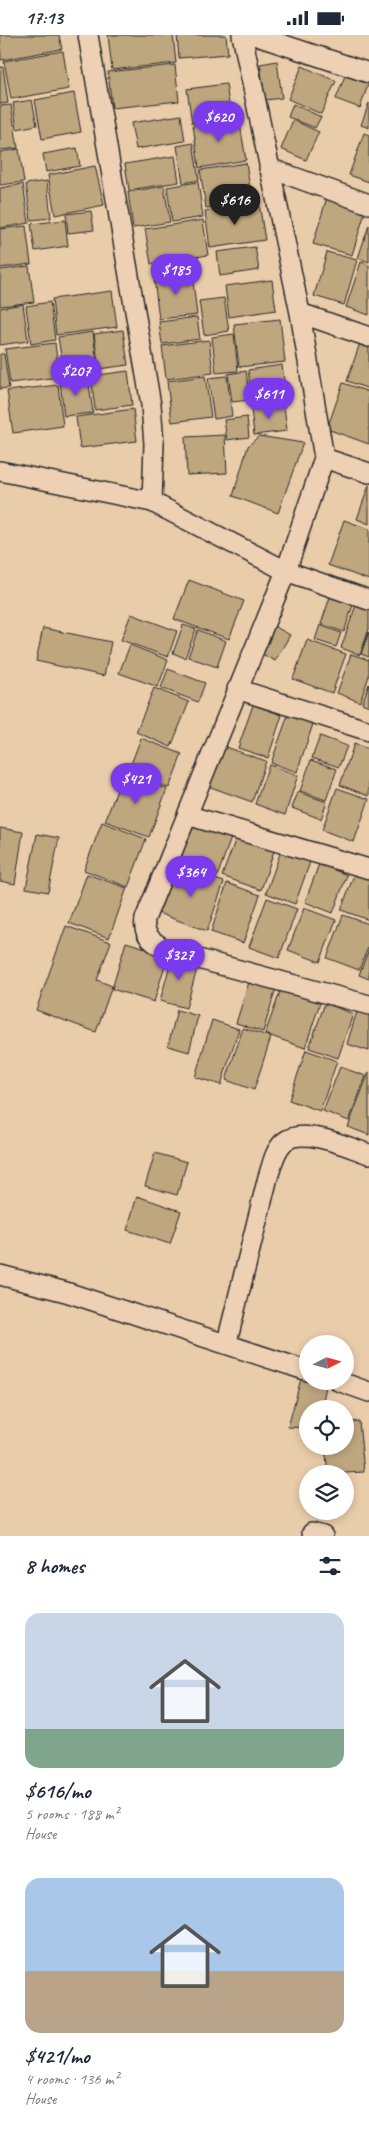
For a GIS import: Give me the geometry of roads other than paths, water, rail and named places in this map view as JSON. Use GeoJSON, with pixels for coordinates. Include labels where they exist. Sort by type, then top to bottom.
{"type":"FeatureCollection","features":[{"type":"Feature","properties":{"kind":"street"},"geometry":{"type":"LineString","coordinates":[[88,35],[150,397],[154,444],[152,502]]}},
{"type":"Feature","properties":{"kind":"street"},"geometry":{"type":"LineString","coordinates":[[242,35],[300,313],[324,458],[286,571],[145,919],[144,929],[150,938],[169,951],[192,959],[369,1005]]}},
{"type":"Feature","properties":{"kind":"street"},"geometry":{"type":"LineString","coordinates":[[254,35],[369,73]]}},
{"type":"Feature","properties":{"kind":"street"},"geometry":{"type":"LineString","coordinates":[[269,168],[369,204]]}},
{"type":"Feature","properties":{"kind":"street"},"geometry":{"type":"LineString","coordinates":[[300,313],[369,337]]}},
{"type":"Feature","properties":{"kind":"street"},"geometry":{"type":"LineString","coordinates":[[324,458],[369,473]]}},
{"type":"Feature","properties":{"kind":"street"},"geometry":{"type":"LineString","coordinates":[[0,471],[152,502],[286,571],[369,600]]}},
{"type":"Feature","properties":{"kind":"street"},"geometry":{"type":"LineString","coordinates":[[237,689],[369,731]]}},
{"type":"Feature","properties":{"kind":"street"},"geometry":{"type":"LineString","coordinates":[[187,815],[369,869]]}},
{"type":"Feature","properties":{"kind":"street"},"geometry":{"type":"LineString","coordinates":[[226,1342],[274,1156],[283,1143],[292,1137],[302,1136],[326,1140],[369,1154]]}},
{"type":"Feature","properties":{"kind":"street"},"geometry":{"type":"LineString","coordinates":[[0,1275],[66,1292],[226,1342],[299,1368]]}},
{"type":"Feature","properties":{"kind":"street"},"geometry":{"type":"LineString","coordinates":[[354,1387],[369,1392]]}}]}
